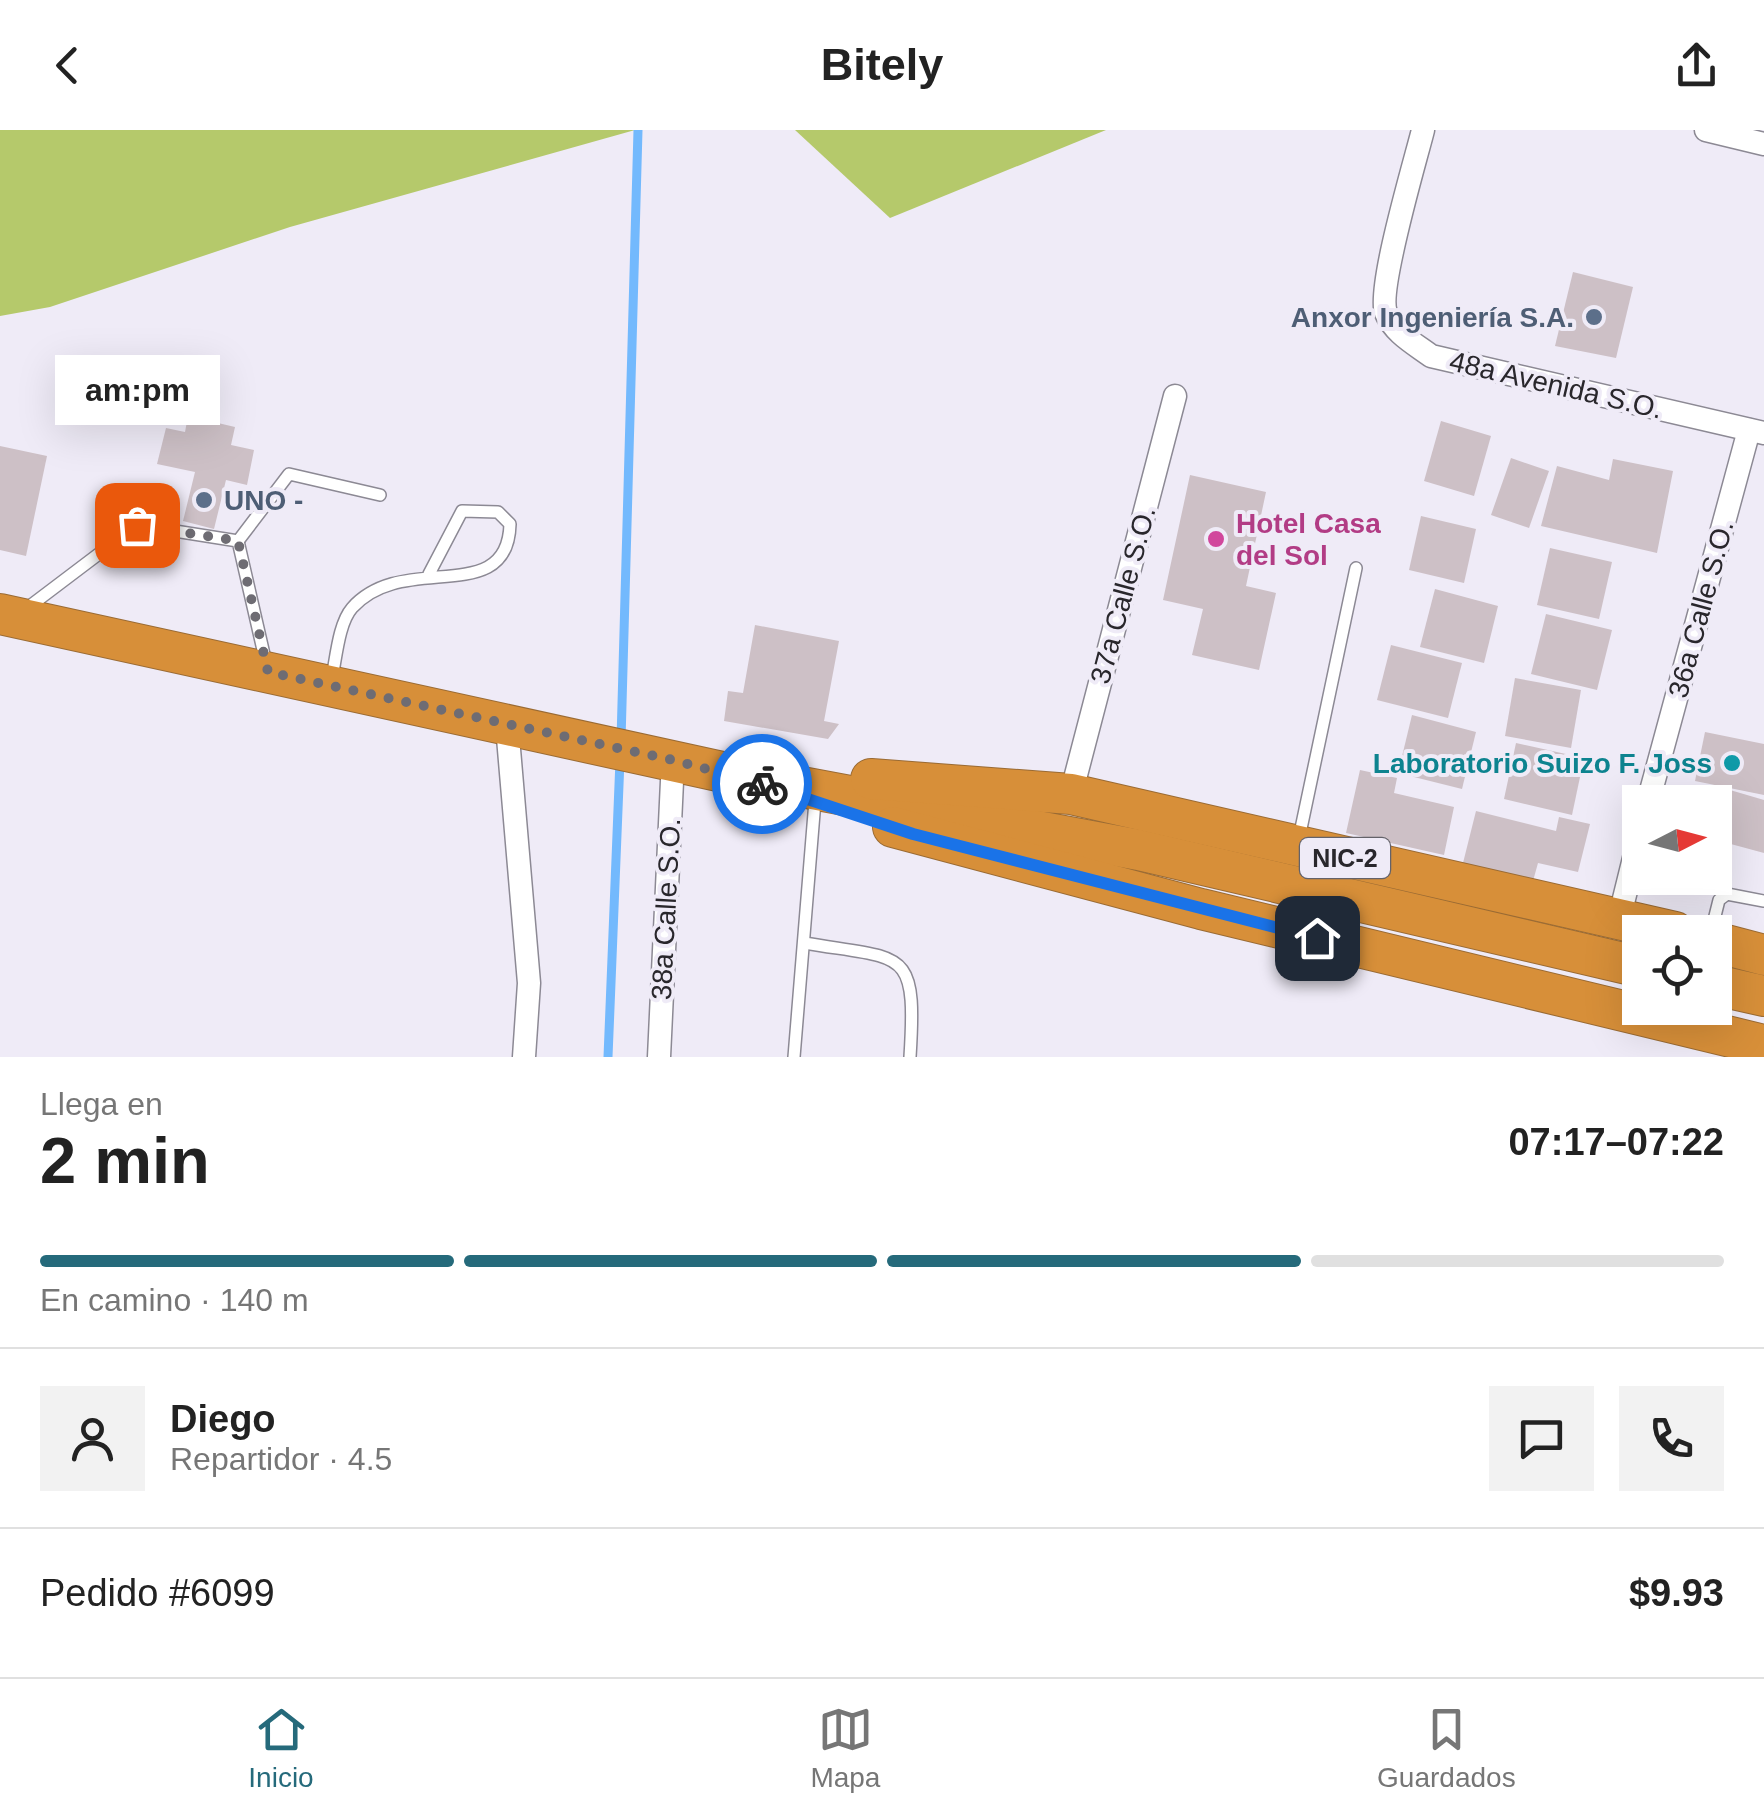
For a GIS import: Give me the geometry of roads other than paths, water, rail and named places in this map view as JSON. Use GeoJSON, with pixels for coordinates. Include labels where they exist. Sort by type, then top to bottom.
{"type":"FeatureCollection","features":[{"type":"Feature","properties":{"kind":"highway","name":"NIC-2"},"geometry":{"type":"LineString","coordinates":[[8,616],[728,773],[1139,850],[1622,963]]}},
{"type":"Feature","properties":{"kind":"highway","name":"NIC-2"},"geometry":{"type":"LineString","coordinates":[[728,773],[922,781],[1071,794],[1622,920]]}},
{"type":"Feature","properties":{"kind":"highway","name":"NIC-2"},"geometry":{"type":"LineString","coordinates":[[728,773],[913,834],[1550,996],[1764,1045]]}},
{"type":"Feature","properties":{"kind":"highway"},"geometry":{"type":"LineString","coordinates":[[1732,946],[1764,954]]}},
{"type":"Feature","properties":{"kind":"highway"},"geometry":{"type":"LineString","coordinates":[[1732,989],[1764,996]]}},
{"type":"Feature","properties":{"kind":"highway"},"geometry":{"type":"LineString","coordinates":[[1550,996],[1720,1057]]}},
{"type":"Feature","properties":{"kind":"street","name":"48a Avenida S.O."},"geometry":{"type":"LineString","coordinates":[[1423,130],[1386,284],[1385,312],[1403,336],[1431,356],[1756,431]]}},
{"type":"Feature","properties":{"kind":"street"},"geometry":{"type":"LineString","coordinates":[[1706,130],[1764,144]]}},
{"type":"Feature","properties":{"kind":"street","name":"37a Calle S.O."},"geometry":{"type":"LineString","coordinates":[[1071,794],[1175,396]]}},
{"type":"Feature","properties":{"kind":"street","name":"36a Calle S.O."},"geometry":{"type":"LineString","coordinates":[[1653,785],[1756,431]]}},
{"type":"Feature","properties":{"kind":"street"},"geometry":{"type":"LineString","coordinates":[[507,726],[529,983],[524,1057]]}},
{"type":"Feature","properties":{"kind":"street","name":"38a Calle S.O."},"geometry":{"type":"LineString","coordinates":[[659,1057],[662,758]]}},
{"type":"Feature","properties":{"kind":"street"},"geometry":{"type":"LineString","coordinates":[[1619,919],[1625,895]]}},
{"type":"Feature","properties":{"kind":"lane"},"geometry":{"type":"LineString","coordinates":[[238,541],[289,474],[380,495]]}},
{"type":"Feature","properties":{"kind":"lane"},"geometry":{"type":"LineString","coordinates":[[330,686],[348,611],[372,590],[429,574],[464,578],[492,566],[510,545],[510,524],[498,512],[462,512],[429,574]]}},
{"type":"Feature","properties":{"kind":"lane"},"geometry":{"type":"LineString","coordinates":[[8,616],[137,525],[238,541]]}},
{"type":"Feature","properties":{"kind":"lane"},"geometry":{"type":"LineString","coordinates":[[238,541],[268,672]]}},
{"type":"Feature","properties":{"kind":"lane"},"geometry":{"type":"LineString","coordinates":[[1298,848],[1356,568]]}},
{"type":"Feature","properties":{"kind":"lane"},"geometry":{"type":"LineString","coordinates":[[794,1057],[815,801]]}},
{"type":"Feature","properties":{"kind":"lane"},"geometry":{"type":"LineString","coordinates":[[1715,915],[1719,900],[1727,894],[1764,901]]}},
{"type":"Feature","properties":{"kind":"lane"},"geometry":{"type":"LineString","coordinates":[[804,943],[884,957],[906,972],[914,994],[910,1057]]}},
{"type":"Feature","properties":{"kind":"waterway"},"geometry":{"type":"LineString","coordinates":[[621,740],[638,130]]}},
{"type":"Feature","properties":{"kind":"waterway"},"geometry":{"type":"LineString","coordinates":[[608,1057],[620,760]]}},
{"type":"Feature","properties":{"kind":"place","name":"Anxor Ingeniería S.A."},"geometry":{"type":"Point","coordinates":[1594,317]}},
{"type":"Feature","properties":{"kind":"place","name":"UNO -"},"geometry":{"type":"Point","coordinates":[204,500]}},
{"type":"Feature","properties":{"kind":"place","name":"am:pm"},"geometry":{"type":"Point","coordinates":[137,525]}},
{"type":"Feature","properties":{"kind":"place","name":"Hotel Casa del Sol"},"geometry":{"type":"Point","coordinates":[1216,539]}},
{"type":"Feature","properties":{"kind":"place","name":"Laboratorio Suizo F. Joss"},"geometry":{"type":"Point","coordinates":[1732,763]}}]}
